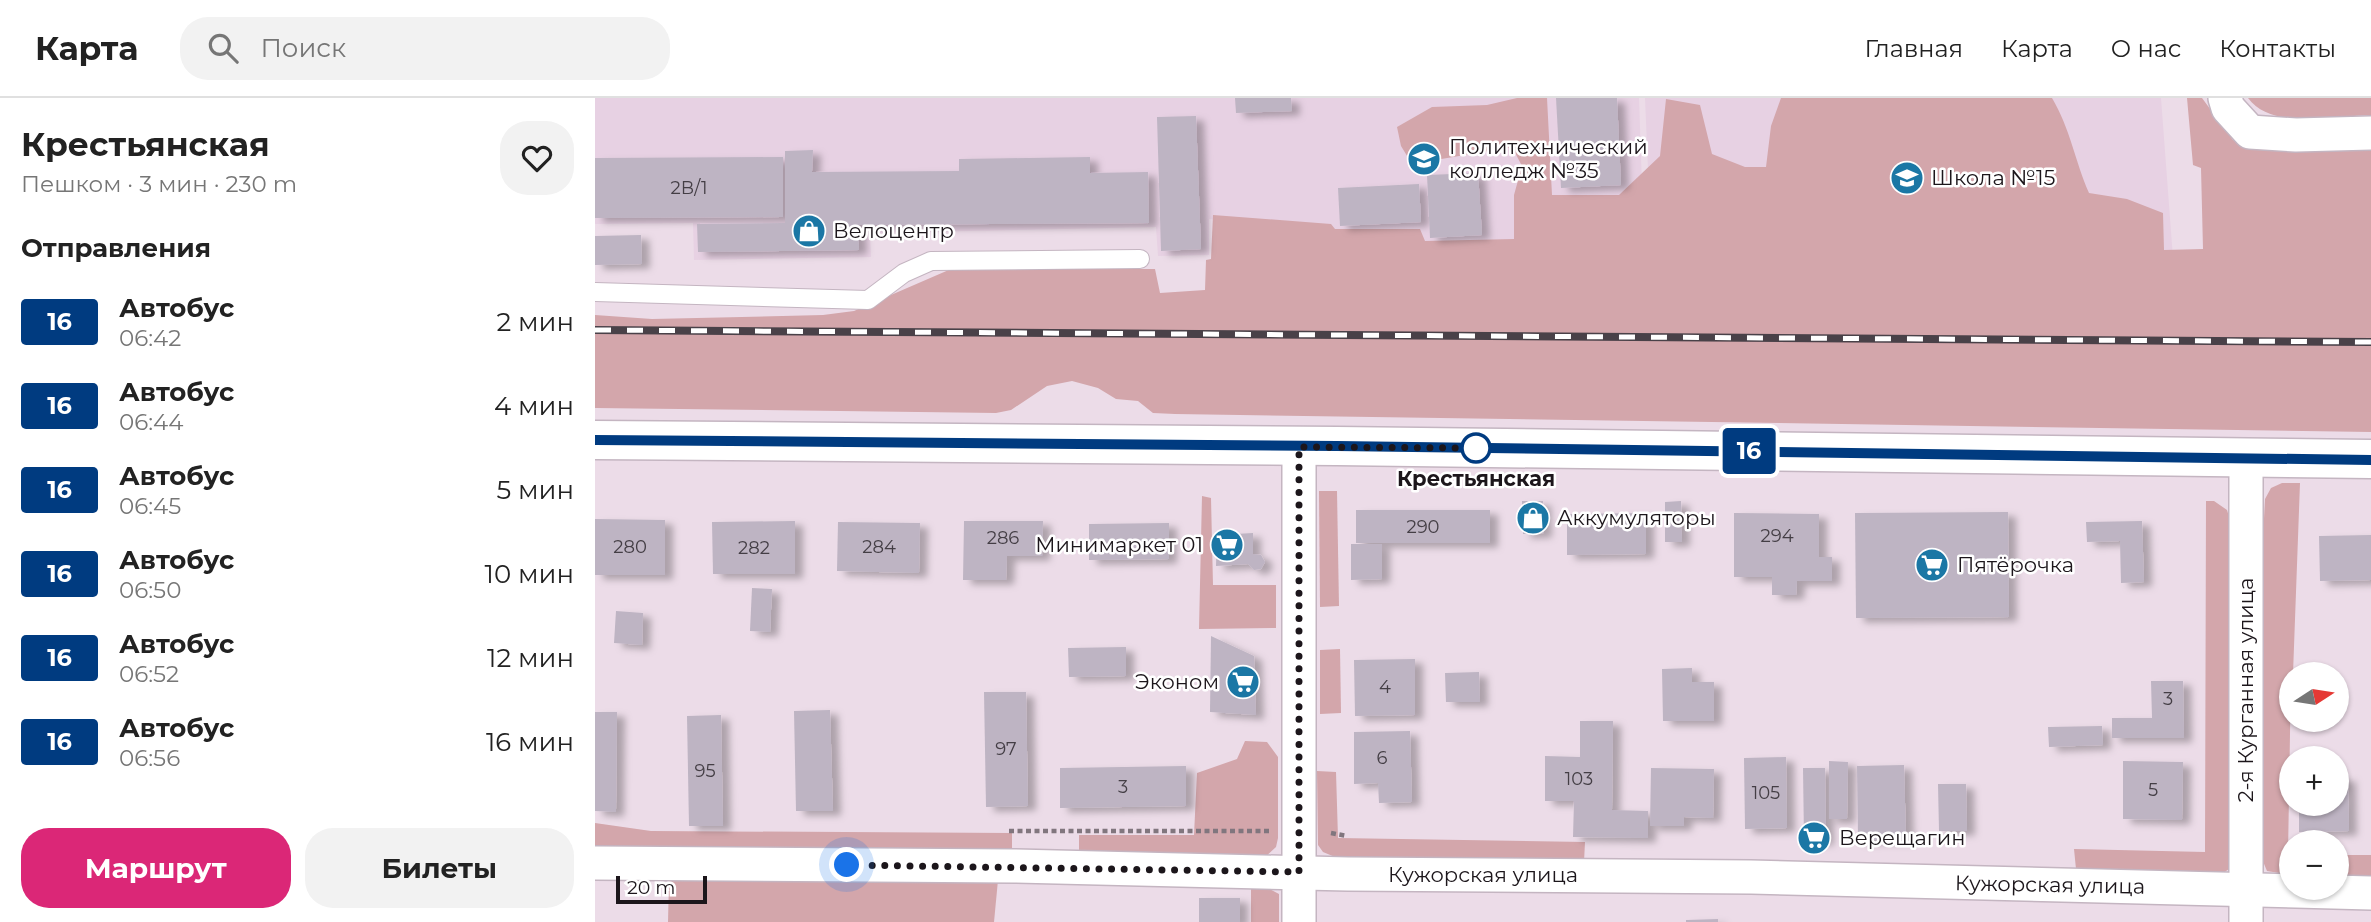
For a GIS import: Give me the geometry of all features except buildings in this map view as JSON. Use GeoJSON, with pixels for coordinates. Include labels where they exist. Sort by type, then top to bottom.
{"type":"FeatureCollection","features":[{"type":"Feature","properties":{"kind":"main road"},"geometry":{"type":"LineString","coordinates":[[595,440],[2371,460]]}},
{"type":"Feature","properties":{"kind":"street"},"geometry":{"type":"LineString","coordinates":[[2225,98],[2228,108],[2250,132],[2296,135],[2371,133]]}},
{"type":"Feature","properties":{"kind":"street"},"geometry":{"type":"LineString","coordinates":[[1299,447],[1299,922]]}},
{"type":"Feature","properties":{"kind":"street","name":"2-я Курганная улица"},"geometry":{"type":"LineString","coordinates":[[2246,458],[2246,906]]}},
{"type":"Feature","properties":{"kind":"street","name":"Кужорская улица"},"geometry":{"type":"LineString","coordinates":[[595,863],[1751,877],[2246,906],[2371,893]]}},
{"type":"Feature","properties":{"kind":"lane"},"geometry":{"type":"LineString","coordinates":[[595,292],[868,300],[904,272],[931,261],[1140,259]]}},
{"type":"Feature","properties":{"kind":"shaded area"},"geometry":{"type":"Polygon","coordinates":[[[595,98],[1639,98],[1644,243],[1420,244],[1415,237],[1209,219],[1209,255],[1158,256],[1156,227],[870,233],[871,257],[694,260],[693,223],[595,224],[595,98]]]}},
{"type":"Feature","properties":{"kind":"shaded area"},"geometry":{"type":"Polygon","coordinates":[[[1517,98],[1547,98],[1552,195],[1619,195],[1660,156],[1666,99],[1700,105],[1712,154],[1745,167],[1766,167],[1771,126],[1781,98],[2052,98],[2089,193],[2127,199],[2163,213],[2164,250],[2203,249],[2201,168],[2193,165],[2187,98],[2202,98],[2233,140],[2273,146],[2371,144],[2371,432],[1175,414],[1153,413],[1138,401],[1116,399],[1098,388],[1072,381],[1047,386],[1011,410],[996,413],[595,408],[595,315],[652,319],[823,315],[854,311],[951,269],[1155,269],[1160,293],[1205,290],[1206,260],[1211,259],[1213,215],[1331,224],[1335,229],[1420,229],[1425,241],[1514,239],[1514,195],[1522,166],[1512,147],[1412,164],[1401,146],[1397,127],[1432,107],[1487,105],[1517,98]]]}},
{"type":"Feature","properties":{"kind":"shaded area","name":"Школа №15"},"geometry":{"type":"Polygon","coordinates":[[[1645,98],[2161,98],[2173,258],[1652,265],[1645,98]]]}},
{"type":"Feature","properties":{"kind":"shaded area"},"geometry":{"type":"Polygon","coordinates":[[[2248,98],[2371,98],[2371,115],[2323,119],[2288,118],[2272,115],[2248,98]]]}},
{"type":"Feature","properties":{"kind":"shaded area"},"geometry":{"type":"Polygon","coordinates":[[[2282,483],[2300,483],[2293,662],[2279,662],[2279,732],[2290,732],[2290,746],[2279,746],[2279,816],[2289,816],[2288,830],[2279,830],[2279,873],[2267,871],[2262,859],[2258,634],[2265,499],[2271,488],[2282,483]]]}},
{"type":"Feature","properties":{"kind":"shaded area"},"geometry":{"type":"Polygon","coordinates":[[[1319,491],[1337,491],[1339,606],[1320,607],[1319,491]]]}},
{"type":"Feature","properties":{"kind":"shaded area"},"geometry":{"type":"Polygon","coordinates":[[[1202,496],[1211,498],[1213,585],[1276,585],[1276,628],[1199,629],[1202,496]]]}},
{"type":"Feature","properties":{"kind":"shaded area"},"geometry":{"type":"Polygon","coordinates":[[[2206,501],[2214,501],[2227,510],[2230,520],[2233,853],[2229,869],[2220,875],[2076,869],[2074,849],[2205,852],[2206,501]]]}},
{"type":"Feature","properties":{"kind":"shaded area"},"geometry":{"type":"Polygon","coordinates":[[[1340,649],[1341,713],[1320,714],[1320,650],[1340,649]]]}},
{"type":"Feature","properties":{"kind":"shaded area"},"geometry":{"type":"Polygon","coordinates":[[[1245,741],[1267,742],[1278,757],[1278,838],[1276,847],[1265,857],[1079,851],[1079,835],[1194,835],[1197,773],[1237,759],[1245,741]]]}},
{"type":"Feature","properties":{"kind":"shaded area"},"geometry":{"type":"Polygon","coordinates":[[[1317,771],[1336,772],[1338,838],[1585,842],[1584,862],[1335,857],[1323,852],[1318,845],[1317,771]]]}},
{"type":"Feature","properties":{"kind":"shaded area"},"geometry":{"type":"Polygon","coordinates":[[[595,823],[651,831],[1012,833],[1012,850],[595,854],[595,823]]]}},
{"type":"Feature","properties":{"kind":"shaded area"},"geometry":{"type":"Polygon","coordinates":[[[2349,855],[2371,855],[2371,876],[2349,875],[2349,855]]]}},
{"type":"Feature","properties":{"kind":"shaded area"},"geometry":{"type":"Polygon","coordinates":[[[1251,879],[1279,894],[1279,922],[1251,922],[1251,879]]]}},
{"type":"Feature","properties":{"kind":"shaded area"},"geometry":{"type":"Polygon","coordinates":[[[669,880],[998,880],[994,922],[668,922],[669,880]]]}},
{"type":"Feature","properties":{"kind":"railway"},"geometry":{"type":"LineString","coordinates":[[595,330],[2371,342]]}},
{"type":"Feature","properties":{"kind":"bus line","name":"16"},"geometry":{"type":"LineString","coordinates":[[595,440],[1337,446],[2371,460]]}},
{"type":"Feature","properties":{"kind":"place","name":"Политехнический колледж №35"},"geometry":{"type":"Point","coordinates":[1424,159]}},
{"type":"Feature","properties":{"kind":"place","name":"Школа №15"},"geometry":{"type":"Point","coordinates":[1907,178]}},
{"type":"Feature","properties":{"kind":"place","name":"Велоцентр"},"geometry":{"type":"Point","coordinates":[809,231]}},
{"type":"Feature","properties":{"kind":"place","name":"Крестьянская"},"geometry":{"type":"Point","coordinates":[1476,448]}},
{"type":"Feature","properties":{"kind":"place","name":"Аккумуляторы"},"geometry":{"type":"Point","coordinates":[1533,518]}},
{"type":"Feature","properties":{"kind":"place","name":"Минимаркет 01"},"geometry":{"type":"Point","coordinates":[1227,545]}},
{"type":"Feature","properties":{"kind":"place","name":"Пятёрочка"},"geometry":{"type":"Point","coordinates":[1932,565]}},
{"type":"Feature","properties":{"kind":"place","name":"Эконом"},"geometry":{"type":"Point","coordinates":[1243,682]}},
{"type":"Feature","properties":{"kind":"place","name":"Верещагин"},"geometry":{"type":"Point","coordinates":[1814,838]}},
{"type":"Feature","properties":{"kind":"route"},"geometry":{"type":"LineString","coordinates":[[847,865],[1299,872],[1299,447],[1476,448]]}}]}
